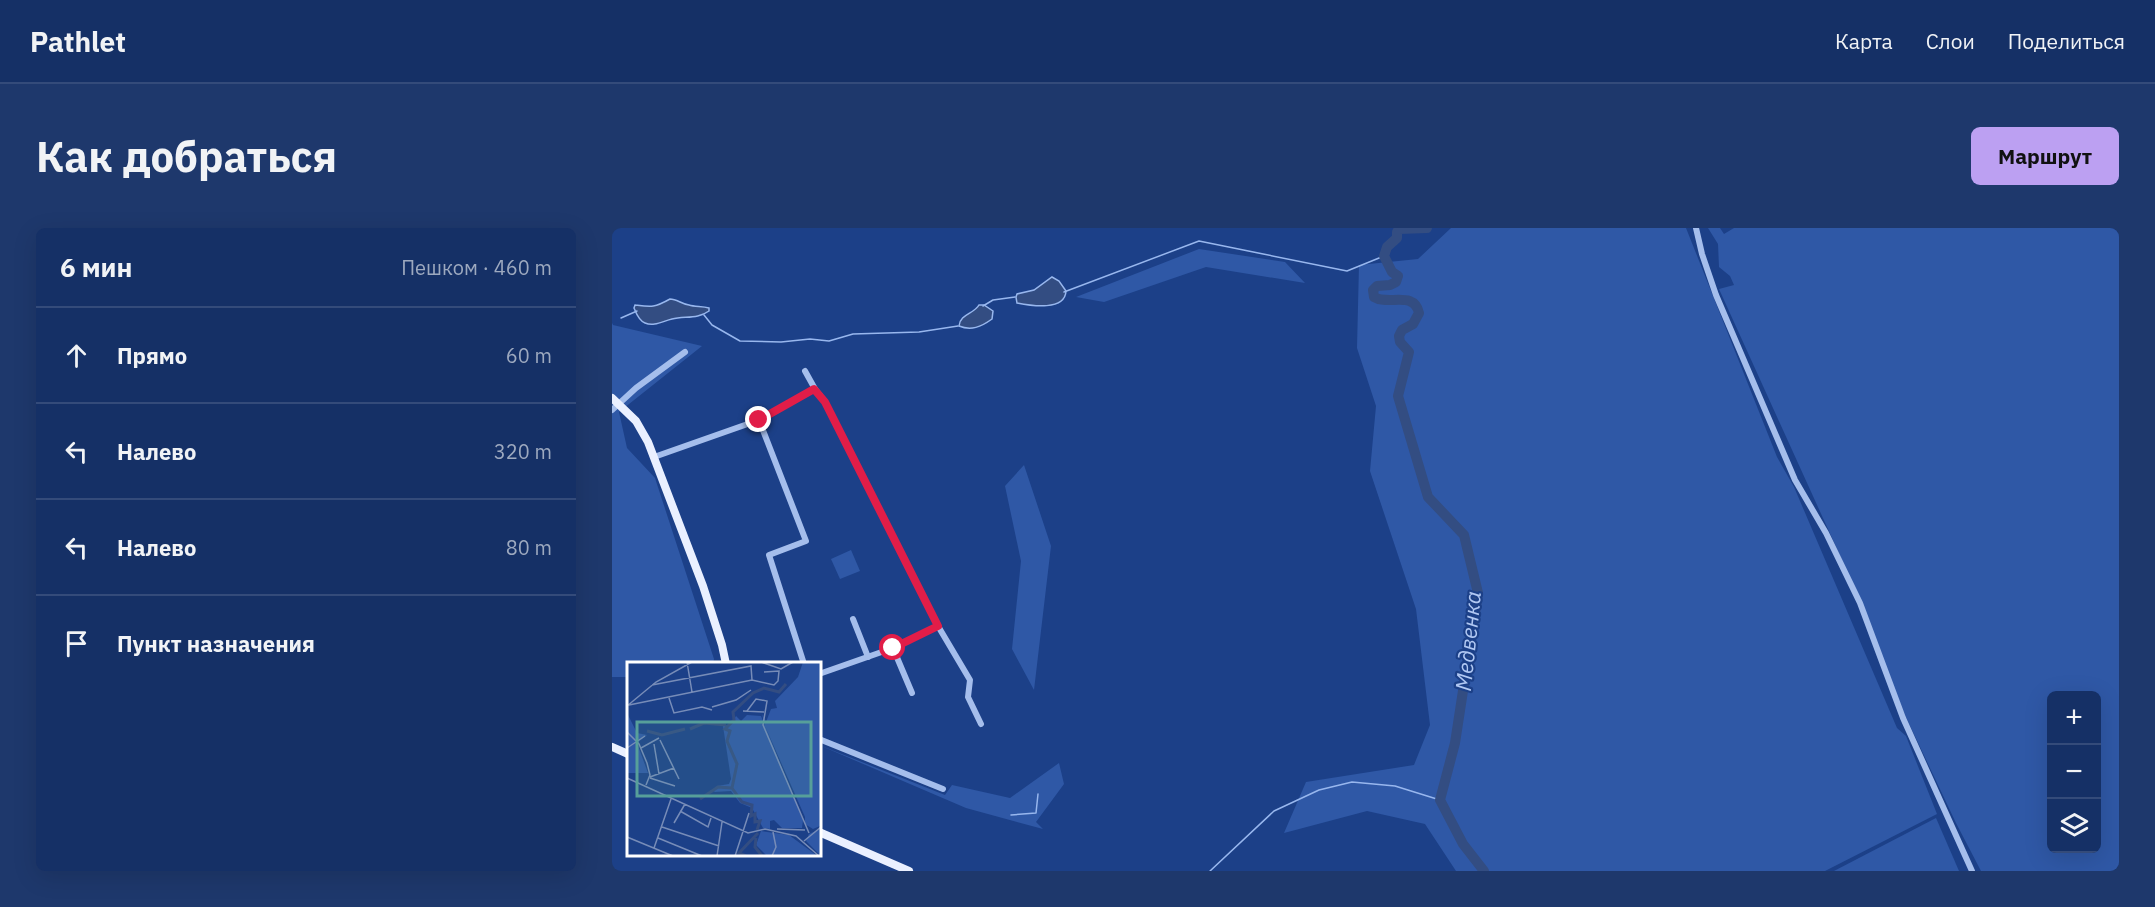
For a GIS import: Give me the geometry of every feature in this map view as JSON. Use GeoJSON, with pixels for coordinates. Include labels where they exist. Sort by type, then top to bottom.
{"type":"FeatureCollection","features":[{"type":"Feature","properties":{"kind":"main road"},"geometry":{"type":"LineString","coordinates":[[612,398],[615,407],[636,421],[648,442],[703,586],[726,662]]}},
{"type":"Feature","properties":{"kind":"main road"},"geometry":{"type":"LineString","coordinates":[[612,747],[627,754]]}},
{"type":"Feature","properties":{"kind":"main road"},"geometry":{"type":"LineString","coordinates":[[820,832],[909,871]]}},
{"type":"Feature","properties":{"kind":"street"},"geometry":{"type":"LineString","coordinates":[[1696,228],[1716,295],[1791,469],[1826,533],[1860,603],[1903,718],[1972,871]]}},
{"type":"Feature","properties":{"kind":"street"},"geometry":{"type":"LineString","coordinates":[[615,407],[636,388],[685,352]]}},
{"type":"Feature","properties":{"kind":"street"},"geometry":{"type":"LineString","coordinates":[[805,370],[814,389],[825,402],[938,626],[970,680],[968,697],[981,724]]}},
{"type":"Feature","properties":{"kind":"street"},"geometry":{"type":"LineString","coordinates":[[654,457],[759,420],[814,389]]}},
{"type":"Feature","properties":{"kind":"street"},"geometry":{"type":"LineString","coordinates":[[759,420],[806,541],[769,555],[803,662]]}},
{"type":"Feature","properties":{"kind":"street"},"geometry":{"type":"LineString","coordinates":[[853,619],[868,657]]}},
{"type":"Feature","properties":{"kind":"street"},"geometry":{"type":"LineString","coordinates":[[820,674],[893,648],[938,626]]}},
{"type":"Feature","properties":{"kind":"street"},"geometry":{"type":"LineString","coordinates":[[893,648],[912,693]]}},
{"type":"Feature","properties":{"kind":"street"},"geometry":{"type":"LineString","coordinates":[[820,739],[943,789]]}},
{"type":"Feature","properties":{"kind":"shaded area"},"geometry":{"type":"Polygon","coordinates":[[[1451,228],[1686,228],[1777,457],[1794,487],[1897,728],[1906,736],[1937,814],[1825,871],[1456,871],[1425,824],[1367,811],[1284,833],[1306,782],[1414,765],[1430,725],[1416,609],[1370,471],[1376,406],[1357,348],[1359,265],[1418,259],[1451,228]]]}},
{"type":"Feature","properties":{"kind":"shaded area"},"geometry":{"type":"Polygon","coordinates":[[[1708,228],[1720,228],[1724,234],[1734,228],[2119,228],[2119,871],[1981,871],[1903,711],[1857,593],[1719,289],[1734,285],[1730,276],[1719,267],[1718,244],[1708,228]]]}},
{"type":"Feature","properties":{"kind":"shaded area"},"geometry":{"type":"Polygon","coordinates":[[[1199,249],[1285,262],[1305,283],[1206,267],[1104,302],[1076,297],[1199,249]]]}},
{"type":"Feature","properties":{"kind":"shaded area"},"geometry":{"type":"Polygon","coordinates":[[[1052,277],[1059,281],[1066,291],[1060,302],[1047,306],[1017,303],[1017,294],[1034,290],[1052,277]]]}},
{"type":"Feature","properties":{"kind":"shaded area"},"geometry":{"type":"Polygon","coordinates":[[[670,299],[709,308],[709,311],[700,315],[652,324],[641,321],[634,308],[635,305],[656,305],[670,299]]]}},
{"type":"Feature","properties":{"kind":"shaded area"},"geometry":{"type":"Polygon","coordinates":[[[979,305],[984,305],[993,311],[992,319],[976,327],[959,326],[964,316],[979,305]]]}},
{"type":"Feature","properties":{"kind":"shaded area"},"geometry":{"type":"Polygon","coordinates":[[[612,323],[702,346],[619,412],[627,448],[655,478],[714,659],[713,662],[627,662],[627,677],[612,677],[612,323]]]}},
{"type":"Feature","properties":{"kind":"shaded area"},"geometry":{"type":"Polygon","coordinates":[[[1024,465],[1051,546],[1034,690],[1012,649],[1021,561],[1005,486],[1024,465]]]}},
{"type":"Feature","properties":{"kind":"shaded area"},"geometry":{"type":"Polygon","coordinates":[[[851,550],[860,571],[840,579],[831,559],[851,550]]]}},
{"type":"Feature","properties":{"kind":"shaded area"},"geometry":{"type":"Polygon","coordinates":[[[820,745],[945,795],[952,785],[1010,798],[1059,763],[1064,784],[1036,822],[1043,829],[966,808],[820,745]]]}},
{"type":"Feature","properties":{"kind":"shaded area"},"geometry":{"type":"Polygon","coordinates":[[[1936,818],[1959,871],[1834,871],[1936,818]]]}},
{"type":"Feature","properties":{"kind":"waterway","name":"Медвенка"},"geometry":{"type":"LineString","coordinates":[[1427,228],[1399,229],[1397,238],[1387,247],[1384,256],[1392,272],[1398,276],[1396,282],[1377,286],[1373,290],[1374,297],[1380,299],[1412,302],[1419,313],[1413,324],[1402,330],[1399,336],[1400,342],[1409,352],[1398,396],[1428,497],[1464,535],[1478,593],[1455,743],[1440,800],[1463,844],[1484,871]]}},
{"type":"Feature","properties":{"kind":"waterway"},"geometry":{"type":"LineString","coordinates":[[1064,292],[1199,241],[1347,271],[1384,256]]}},
{"type":"Feature","properties":{"kind":"waterway"},"geometry":{"type":"LineString","coordinates":[[983,306],[993,300],[1015,297]]}},
{"type":"Feature","properties":{"kind":"waterway"},"geometry":{"type":"LineString","coordinates":[[621,318],[637,311]]}},
{"type":"Feature","properties":{"kind":"waterway"},"geometry":{"type":"LineString","coordinates":[[704,315],[712,325],[740,341],[781,342],[810,339],[829,341],[853,334],[919,332],[958,326]]}},
{"type":"Feature","properties":{"kind":"waterway"},"geometry":{"type":"LineString","coordinates":[[1210,871],[1274,811],[1319,790],[1352,782],[1395,786],[1440,800]]}},
{"type":"Feature","properties":{"kind":"waterway"},"geometry":{"type":"LineString","coordinates":[[1011,815],[1036,813],[1038,794]]}},
{"type":"Feature","properties":{"kind":"route"},"geometry":{"type":"LineString","coordinates":[[759,420],[814,389],[825,402],[938,626],[893,648]]}}]}
